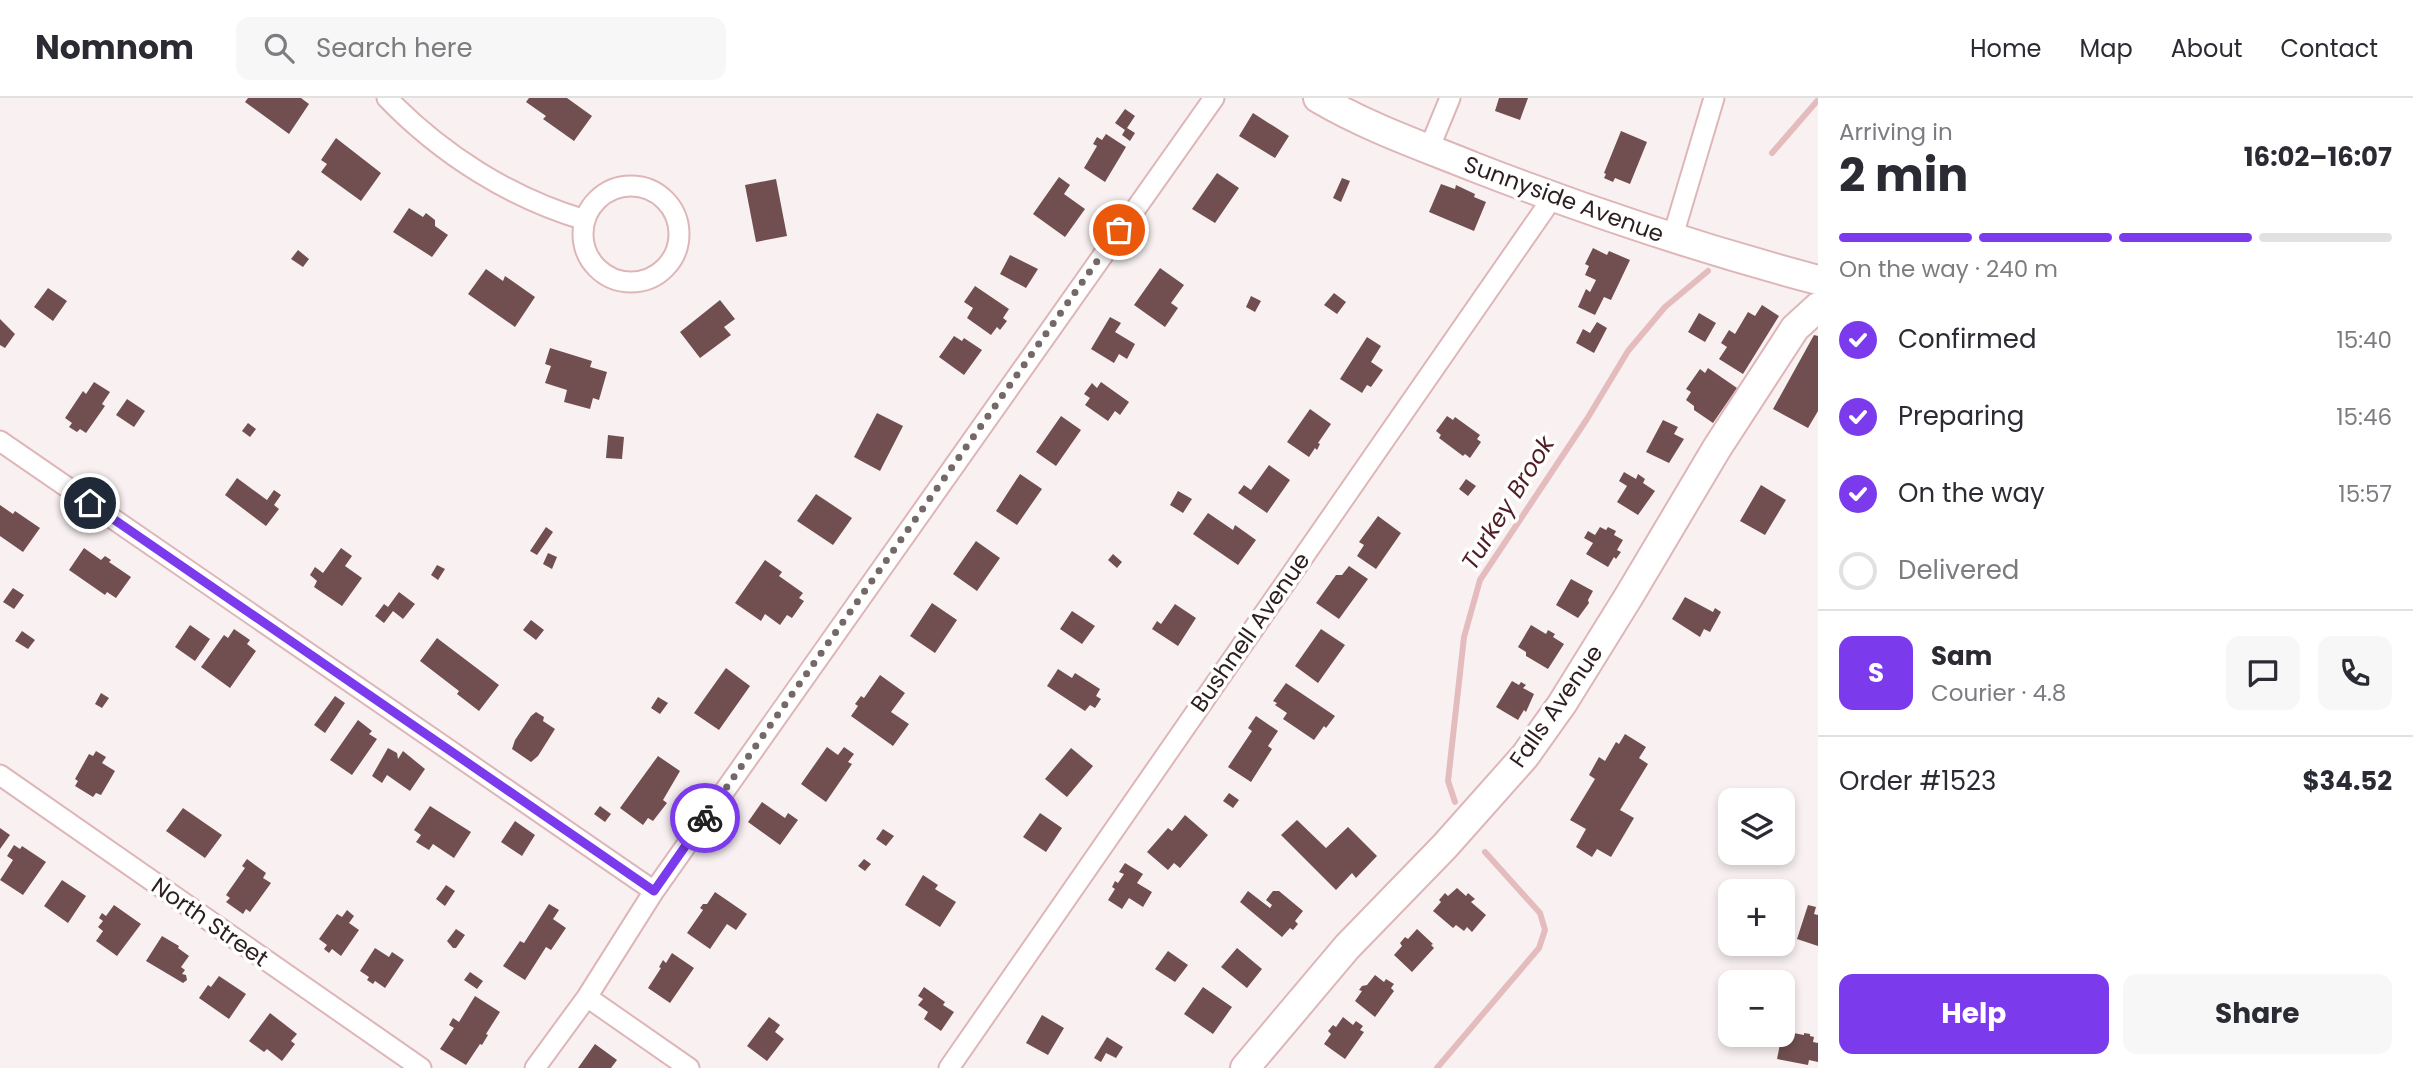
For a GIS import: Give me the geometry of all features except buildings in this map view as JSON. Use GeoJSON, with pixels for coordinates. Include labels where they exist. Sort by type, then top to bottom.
{"type":"FeatureCollection","features":[{"type":"Feature","properties":{"kind":"main road","name":"Sunnyside Avenue"},"geometry":{"type":"LineString","coordinates":[[1318,98],[1429,149],[1553,197],[1672,239],[1818,280]]}},
{"type":"Feature","properties":{"kind":"main road","name":"Falls Avenue"},"geometry":{"type":"LineString","coordinates":[[1256,1064],[1347,947],[1445,846],[1525,756],[1569,694],[1717,448],[1795,328],[1818,307]]}},
{"type":"Feature","properties":{"kind":"street"},"geometry":{"type":"LineString","coordinates":[[387,98],[405,117],[479,173],[550,210],[585,220]]}},
{"type":"Feature","properties":{"kind":"street"},"geometry":{"type":"LineString","coordinates":[[535,1068],[587,997],[654,891],[1214,98]]}},
{"type":"Feature","properties":{"kind":"street"},"geometry":{"type":"LineString","coordinates":[[1429,149],[1450,98]]}},
{"type":"Feature","properties":{"kind":"street"},"geometry":{"type":"LineString","coordinates":[[1672,239],[1714,98]]}},
{"type":"Feature","properties":{"kind":"street"},"geometry":{"type":"LineString","coordinates":[[632,186],[647,188],[671,207],[678,220],[680,236],[677,251],[669,264],[658,274],[636,282],[614,279],[602,272],[592,261],[584,241],[585,220],[592,206],[610,192],[632,186]]}},
{"type":"Feature","properties":{"kind":"street","name":"Bushnell Avenue"},"geometry":{"type":"LineString","coordinates":[[949,1068],[1553,197]]}},
{"type":"Feature","properties":{"kind":"street"},"geometry":{"type":"LineString","coordinates":[[0,440],[654,891]]}},
{"type":"Feature","properties":{"kind":"street","name":"North Street"},"geometry":{"type":"LineString","coordinates":[[0,775],[421,1068]]}},
{"type":"Feature","properties":{"kind":"street"},"geometry":{"type":"LineString","coordinates":[[587,997],[689,1068]]}},
{"type":"Feature","properties":{"kind":"waterway","name":"Turkey Brook"},"geometry":{"type":"LineString","coordinates":[[1772,153],[1818,100]]}},
{"type":"Feature","properties":{"kind":"waterway","name":"Turkey Brook"},"geometry":{"type":"LineString","coordinates":[[1455,802],[1448,781],[1464,637],[1480,580],[1587,419],[1628,351],[1665,307],[1708,271]]}},
{"type":"Feature","properties":{"kind":"waterway","name":"Turkey Brook"},"geometry":{"type":"LineString","coordinates":[[1437,1068],[1539,948],[1545,930],[1540,913],[1485,852]]}},
{"type":"Feature","properties":{"kind":"way so far"},"geometry":{"type":"LineString","coordinates":[[705,818],[1119,230]]}},
{"type":"Feature","properties":{"kind":"route"},"geometry":{"type":"LineString","coordinates":[[90,503],[654,891],[705,818]]}}]}
